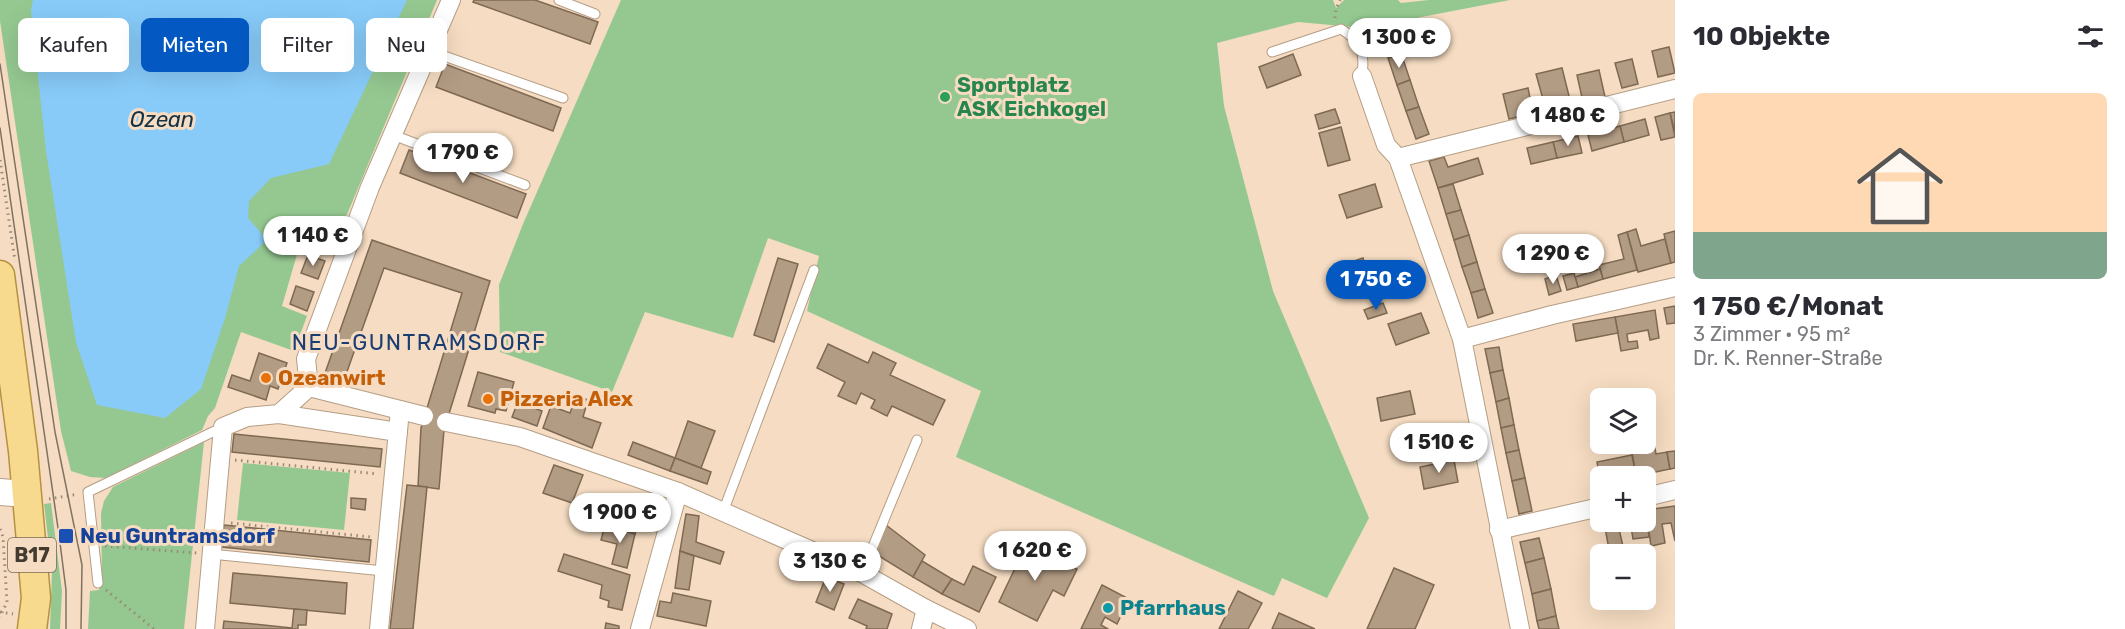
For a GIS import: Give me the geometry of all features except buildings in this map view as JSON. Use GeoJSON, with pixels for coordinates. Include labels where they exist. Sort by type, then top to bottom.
{"type":"FeatureCollection","features":[{"type":"Feature","properties":{"kind":"main road","name":"B17"},"geometry":{"type":"LineString","coordinates":[[0,275],[23,451],[36,598],[32,629]]}},
{"type":"Feature","properties":{"kind":"street"},"geometry":{"type":"LineString","coordinates":[[444,18],[451,0]]}},
{"type":"Feature","properties":{"kind":"street"},"geometry":{"type":"LineString","coordinates":[[309,387],[306,360],[370,188],[421,72]]}},
{"type":"Feature","properties":{"kind":"street"},"geometry":{"type":"LineString","coordinates":[[1362,76],[1386,145],[1398,158],[1462,339],[1520,629]]}},
{"type":"Feature","properties":{"kind":"street"},"geometry":{"type":"LineString","coordinates":[[1398,158],[1675,89]]}},
{"type":"Feature","properties":{"kind":"street"},"geometry":{"type":"LineString","coordinates":[[1462,339],[1552,315],[1675,287]]}},
{"type":"Feature","properties":{"kind":"street"},"geometry":{"type":"LineString","coordinates":[[309,387],[424,416]]}},
{"type":"Feature","properties":{"kind":"street"},"geometry":{"type":"LineString","coordinates":[[279,414],[309,387]]}},
{"type":"Feature","properties":{"kind":"street"},"geometry":{"type":"LineString","coordinates":[[380,629],[400,410]]}},
{"type":"Feature","properties":{"kind":"street"},"geometry":{"type":"LineString","coordinates":[[205,629],[223,427],[247,417],[279,414],[398,432]]}},
{"type":"Feature","properties":{"kind":"street"},"geometry":{"type":"LineString","coordinates":[[446,422],[520,437],[678,492],[862,573],[926,609],[968,629]]}},
{"type":"Feature","properties":{"kind":"street"},"geometry":{"type":"LineString","coordinates":[[1656,494],[1675,490]]}},
{"type":"Feature","properties":{"kind":"street"},"geometry":{"type":"LineString","coordinates":[[640,629],[678,492]]}},
{"type":"Feature","properties":{"kind":"street"},"geometry":{"type":"LineString","coordinates":[[1499,530],[1590,509]]}},
{"type":"Feature","properties":{"kind":"street"},"geometry":{"type":"LineString","coordinates":[[921,629],[926,609]]}},
{"type":"Feature","properties":{"kind":"lane"},"geometry":{"type":"LineString","coordinates":[[559,0],[596,14]]}},
{"type":"Feature","properties":{"kind":"lane"},"geometry":{"type":"LineString","coordinates":[[1272,52],[1341,29],[1353,37],[1365,57],[1362,76]]}},
{"type":"Feature","properties":{"kind":"lane"},"geometry":{"type":"LineString","coordinates":[[447,57],[563,98]]}},
{"type":"Feature","properties":{"kind":"lane"},"geometry":{"type":"LineString","coordinates":[[393,135],[525,185]]}},
{"type":"Feature","properties":{"kind":"lane"},"geometry":{"type":"LineString","coordinates":[[723,512],[814,270]]}},
{"type":"Feature","properties":{"kind":"lane"},"geometry":{"type":"LineString","coordinates":[[98,583],[88,492],[223,427]]}},
{"type":"Feature","properties":{"kind":"lane"},"geometry":{"type":"LineString","coordinates":[[862,573],[917,440]]}},
{"type":"Feature","properties":{"kind":"lane"},"geometry":{"type":"LineString","coordinates":[[211,554],[384,571]]}},
{"type":"Feature","properties":{"kind":"path"},"geometry":{"type":"LineString","coordinates":[[1341,0],[1336,9],[1335,19],[1341,29]]}},
{"type":"Feature","properties":{"kind":"path"},"geometry":{"type":"LineString","coordinates":[[221,459],[394,476]]}},
{"type":"Feature","properties":{"kind":"path"},"geometry":{"type":"LineString","coordinates":[[25,492],[50,499],[88,492]]}},
{"type":"Feature","properties":{"kind":"path"},"geometry":{"type":"LineString","coordinates":[[215,521],[388,539]]}},
{"type":"Feature","properties":{"kind":"path"},"geometry":{"type":"LineString","coordinates":[[0,529],[3,537],[7,602],[0,617]]}},
{"type":"Feature","properties":{"kind":"path"},"geometry":{"type":"LineString","coordinates":[[94,545],[211,554]]}},
{"type":"Feature","properties":{"kind":"path"},"geometry":{"type":"LineString","coordinates":[[98,583],[154,629]]}},
{"type":"Feature","properties":{"kind":"path"},"geometry":{"type":"LineString","coordinates":[[144,629],[146,624]]}},
{"type":"Feature","properties":{"kind":"green space","name":"Ozean"},"geometry":{"type":"Polygon","coordinates":[[[0,0],[437,0],[429,18],[366,18],[366,72],[407,72],[330,255],[300,244],[282,306],[307,316],[294,351],[241,332],[215,408],[208,416],[202,430],[106,478],[90,477],[71,471],[61,431],[0,21],[0,0]]]}},
{"type":"Feature","properties":{"kind":"green space"},"geometry":{"type":"Polygon","coordinates":[[[621,0],[1333,0],[1336,8],[1344,0],[1398,0],[1401,3],[1429,0],[1510,0],[1364,28],[1298,22],[1217,43],[1224,106],[1273,291],[1369,518],[1327,598],[1282,578],[1274,596],[956,457],[981,391],[807,311],[819,256],[768,238],[733,338],[645,312],[612,392],[500,352],[499,285],[523,224],[621,0]]]}},
{"type":"Feature","properties":{"kind":"green space"},"geometry":{"type":"Polygon","coordinates":[[[204,442],[184,629],[88,629],[90,591],[99,590],[102,580],[101,513],[104,501],[113,487],[204,442]]]}},
{"type":"Feature","properties":{"kind":"green space"},"geometry":{"type":"Polygon","coordinates":[[[243,463],[350,473],[344,530],[237,520],[243,463]]]}},
{"type":"Feature","properties":{"kind":"green space"},"geometry":{"type":"Polygon","coordinates":[[[51,503],[62,591],[60,629],[50,629],[52,572],[44,504],[51,503]]]}},
{"type":"Feature","properties":{"kind":"water","name":"Ozean"},"geometry":{"type":"Polygon","coordinates":[[[33,0],[407,0],[398,18],[366,18],[366,72],[373,72],[329,164],[271,178],[249,201],[248,218],[267,240],[239,266],[225,318],[201,389],[165,418],[97,405],[76,342],[46,151],[38,72],[129,72],[129,18],[32,18],[33,0]]]}},
{"type":"Feature","properties":{"kind":"tram line"},"geometry":{"type":"LineString","coordinates":[[0,64],[55,432],[82,565],[81,629]]}},
{"type":"Feature","properties":{"kind":"tram line"},"geometry":{"type":"LineString","coordinates":[[0,128],[59,535],[66,590],[66,629]]}},
{"type":"Feature","properties":{"kind":"place","name":"Sportplatz ASK Eichkogel"},"geometry":{"type":"Point","coordinates":[945,97]}},
{"type":"Feature","properties":{"kind":"place","name":"Ozeanwirt"},"geometry":{"type":"Point","coordinates":[266,378]}},
{"type":"Feature","properties":{"kind":"place","name":"Pizzeria Alex"},"geometry":{"type":"Point","coordinates":[488,399]}},
{"type":"Feature","properties":{"kind":"place","name":"Neu Guntramsdorf"},"geometry":{"type":"Point","coordinates":[66,536]}},
{"type":"Feature","properties":{"kind":"place","name":"Pfarrhaus"},"geometry":{"type":"Point","coordinates":[1108,608]}},
{"type":"Feature","properties":{"kind":"district","name":"NEU-GUNTRAMSDORF"},"geometry":{"type":"Point","coordinates":[419,342]}}]}
